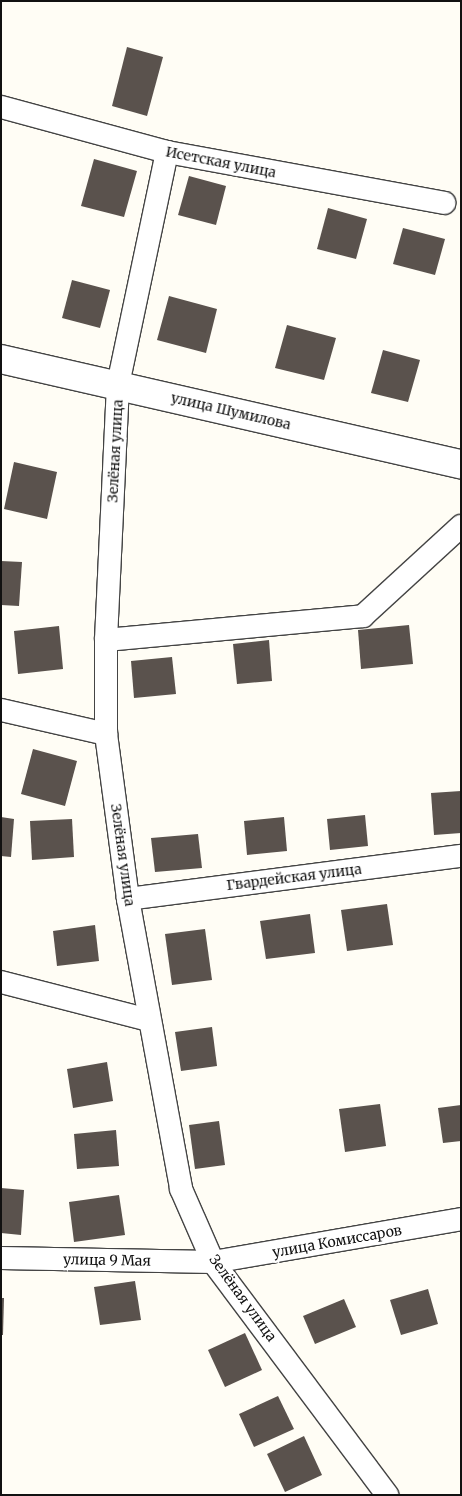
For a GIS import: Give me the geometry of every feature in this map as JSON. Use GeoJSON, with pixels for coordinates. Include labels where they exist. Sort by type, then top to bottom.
{"type":"FeatureCollection","features":[{"type":"Feature","properties":{"kind":"street","name":"Исетская улица"},"geometry":{"type":"LineString","coordinates":[[1,107],[166,152],[444,203]]}},
{"type":"Feature","properties":{"kind":"street","name":"Зелёная улица"},"geometry":{"type":"LineString","coordinates":[[166,152],[118,385],[106,640],[106,734],[128,899],[181,1189],[213,1262],[387,1495]]}},
{"type":"Feature","properties":{"kind":"street","name":"улица Шумилова"},"geometry":{"type":"LineString","coordinates":[[1,359],[461,464]]}},
{"type":"Feature","properties":{"kind":"street"},"geometry":{"type":"LineString","coordinates":[[106,640],[363,616],[461,526]]}},
{"type":"Feature","properties":{"kind":"street"},"geometry":{"type":"LineString","coordinates":[[1,710],[106,734]]}},
{"type":"Feature","properties":{"kind":"street","name":"Гвардейская улица"},"geometry":{"type":"LineString","coordinates":[[128,899],[461,856]]}},
{"type":"Feature","properties":{"kind":"street"},"geometry":{"type":"LineString","coordinates":[[1,982],[149,1020]]}},
{"type":"Feature","properties":{"kind":"street","name":"улица Комиссаров"},"geometry":{"type":"LineString","coordinates":[[213,1262],[461,1219]]}},
{"type":"Feature","properties":{"kind":"street","name":"улица 9 Мая"},"geometry":{"type":"LineString","coordinates":[[1,1258],[213,1262]]}},
{"type":"Feature","properties":{"kind":"building"},"geometry":{"type":"Polygon","coordinates":[[[127,47],[163,57],[147,116],[112,106],[127,47]]]}},
{"type":"Feature","properties":{"kind":"building"},"geometry":{"type":"Polygon","coordinates":[[[94,159],[137,171],[124,217],[81,206],[94,159]]]}},
{"type":"Feature","properties":{"kind":"building"},"geometry":{"type":"Polygon","coordinates":[[[189,176],[226,186],[216,225],[178,215],[189,176]]]}},
{"type":"Feature","properties":{"kind":"building"},"geometry":{"type":"Polygon","coordinates":[[[328,208],[367,219],[356,259],[317,249],[328,208]]]}},
{"type":"Feature","properties":{"kind":"building"},"geometry":{"type":"Polygon","coordinates":[[[403,228],[445,239],[435,275],[393,264],[403,228]]]}},
{"type":"Feature","properties":{"kind":"building"},"geometry":{"type":"Polygon","coordinates":[[[72,280],[110,290],[100,328],[62,318],[72,280]]]}},
{"type":"Feature","properties":{"kind":"building"},"geometry":{"type":"Polygon","coordinates":[[[169,296],[217,309],[206,353],[157,340],[169,296]]]}},
{"type":"Feature","properties":{"kind":"building"},"geometry":{"type":"Polygon","coordinates":[[[287,325],[336,338],[324,380],[275,368],[287,325]]]}},
{"type":"Feature","properties":{"kind":"building"},"geometry":{"type":"Polygon","coordinates":[[[383,350],[420,360],[408,402],[371,393],[383,350]]]}},
{"type":"Feature","properties":{"kind":"building"},"geometry":{"type":"Polygon","coordinates":[[[14,462],[57,472],[47,519],[4,509],[14,462]]]}},
{"type":"Feature","properties":{"kind":"building"},"geometry":{"type":"Polygon","coordinates":[[[1,561],[22,562],[19,606],[1,605],[1,561]]]}},
{"type":"Feature","properties":{"kind":"building"},"geometry":{"type":"Polygon","coordinates":[[[409,625],[413,664],[361,669],[358,630],[409,625]]]}},
{"type":"Feature","properties":{"kind":"building"},"geometry":{"type":"Polygon","coordinates":[[[59,626],[63,669],[18,674],[14,631],[59,626]]]}},
{"type":"Feature","properties":{"kind":"building"},"geometry":{"type":"Polygon","coordinates":[[[269,640],[272,681],[237,684],[233,644],[269,640]]]}},
{"type":"Feature","properties":{"kind":"building"},"geometry":{"type":"Polygon","coordinates":[[[172,657],[176,694],[134,698],[131,661],[172,657]]]}},
{"type":"Feature","properties":{"kind":"building"},"geometry":{"type":"Polygon","coordinates":[[[33,749],[77,761],[65,806],[21,794],[33,749]]]}},
{"type":"Feature","properties":{"kind":"building"},"geometry":{"type":"Polygon","coordinates":[[[461,791],[461,833],[434,835],[431,793],[461,791]]]}},
{"type":"Feature","properties":{"kind":"building"},"geometry":{"type":"Polygon","coordinates":[[[365,815],[368,846],[330,850],[327,819],[365,815]]]}},
{"type":"Feature","properties":{"kind":"building"},"geometry":{"type":"Polygon","coordinates":[[[1,817],[14,819],[11,857],[1,856],[1,817]]]}},
{"type":"Feature","properties":{"kind":"building"},"geometry":{"type":"Polygon","coordinates":[[[284,817],[287,851],[247,855],[244,821],[284,817]]]}},
{"type":"Feature","properties":{"kind":"building"},"geometry":{"type":"Polygon","coordinates":[[[72,819],[74,857],[32,860],[30,821],[72,819]]]}},
{"type":"Feature","properties":{"kind":"building"},"geometry":{"type":"Polygon","coordinates":[[[198,834],[202,868],[155,872],[151,838],[198,834]]]}},
{"type":"Feature","properties":{"kind":"building"},"geometry":{"type":"Polygon","coordinates":[[[387,904],[393,945],[347,951],[341,910],[387,904]]]}},
{"type":"Feature","properties":{"kind":"building"},"geometry":{"type":"Polygon","coordinates":[[[310,914],[315,953],[266,959],[260,921],[310,914]]]}},
{"type":"Feature","properties":{"kind":"building"},"geometry":{"type":"Polygon","coordinates":[[[95,925],[99,961],[57,966],[53,931],[95,925]]]}},
{"type":"Feature","properties":{"kind":"building"},"geometry":{"type":"Polygon","coordinates":[[[205,929],[212,980],[172,985],[165,934],[205,929]]]}},
{"type":"Feature","properties":{"kind":"building"},"geometry":{"type":"Polygon","coordinates":[[[212,1027],[217,1066],[181,1071],[175,1032],[212,1027]]]}},
{"type":"Feature","properties":{"kind":"building"},"geometry":{"type":"Polygon","coordinates":[[[107,1062],[113,1101],[73,1108],[67,1069],[107,1062]]]}},
{"type":"Feature","properties":{"kind":"building"},"geometry":{"type":"Polygon","coordinates":[[[380,1104],[386,1146],[345,1152],[339,1109],[380,1104]]]}},
{"type":"Feature","properties":{"kind":"building"},"geometry":{"type":"Polygon","coordinates":[[[461,1105],[461,1141],[443,1143],[438,1108],[461,1105]]]}},
{"type":"Feature","properties":{"kind":"building"},"geometry":{"type":"Polygon","coordinates":[[[219,1121],[225,1165],[195,1169],[189,1125],[219,1121]]]}},
{"type":"Feature","properties":{"kind":"building"},"geometry":{"type":"Polygon","coordinates":[[[116,1130],[119,1166],[77,1169],[74,1134],[116,1130]]]}},
{"type":"Feature","properties":{"kind":"building"},"geometry":{"type":"Polygon","coordinates":[[[1,1188],[24,1190],[21,1235],[1,1233],[1,1188]]]}},
{"type":"Feature","properties":{"kind":"building"},"geometry":{"type":"Polygon","coordinates":[[[119,1195],[125,1235],[74,1242],[69,1202],[119,1195]]]}},
{"type":"Feature","properties":{"kind":"building"},"geometry":{"type":"Polygon","coordinates":[[[135,1281],[141,1320],[100,1325],[94,1287],[135,1281]]]}},
{"type":"Feature","properties":{"kind":"building"},"geometry":{"type":"Polygon","coordinates":[[[428,1289],[438,1324],[401,1335],[390,1300],[428,1289]]]}},
{"type":"Feature","properties":{"kind":"building"},"geometry":{"type":"Polygon","coordinates":[[[1,1298],[4,1298],[3,1335],[1,1335],[1,1298]]]}},
{"type":"Feature","properties":{"kind":"building"},"geometry":{"type":"Polygon","coordinates":[[[344,1299],[356,1327],[315,1344],[303,1316],[344,1299]]]}},
{"type":"Feature","properties":{"kind":"building"},"geometry":{"type":"Polygon","coordinates":[[[245,1333],[262,1370],[225,1387],[208,1350],[245,1333]]]}},
{"type":"Feature","properties":{"kind":"building"},"geometry":{"type":"Polygon","coordinates":[[[278,1396],[294,1429],[254,1447],[239,1414],[278,1396]]]}},
{"type":"Feature","properties":{"kind":"building"},"geometry":{"type":"Polygon","coordinates":[[[304,1436],[322,1475],[285,1492],[267,1454],[304,1436]]]}}]}
